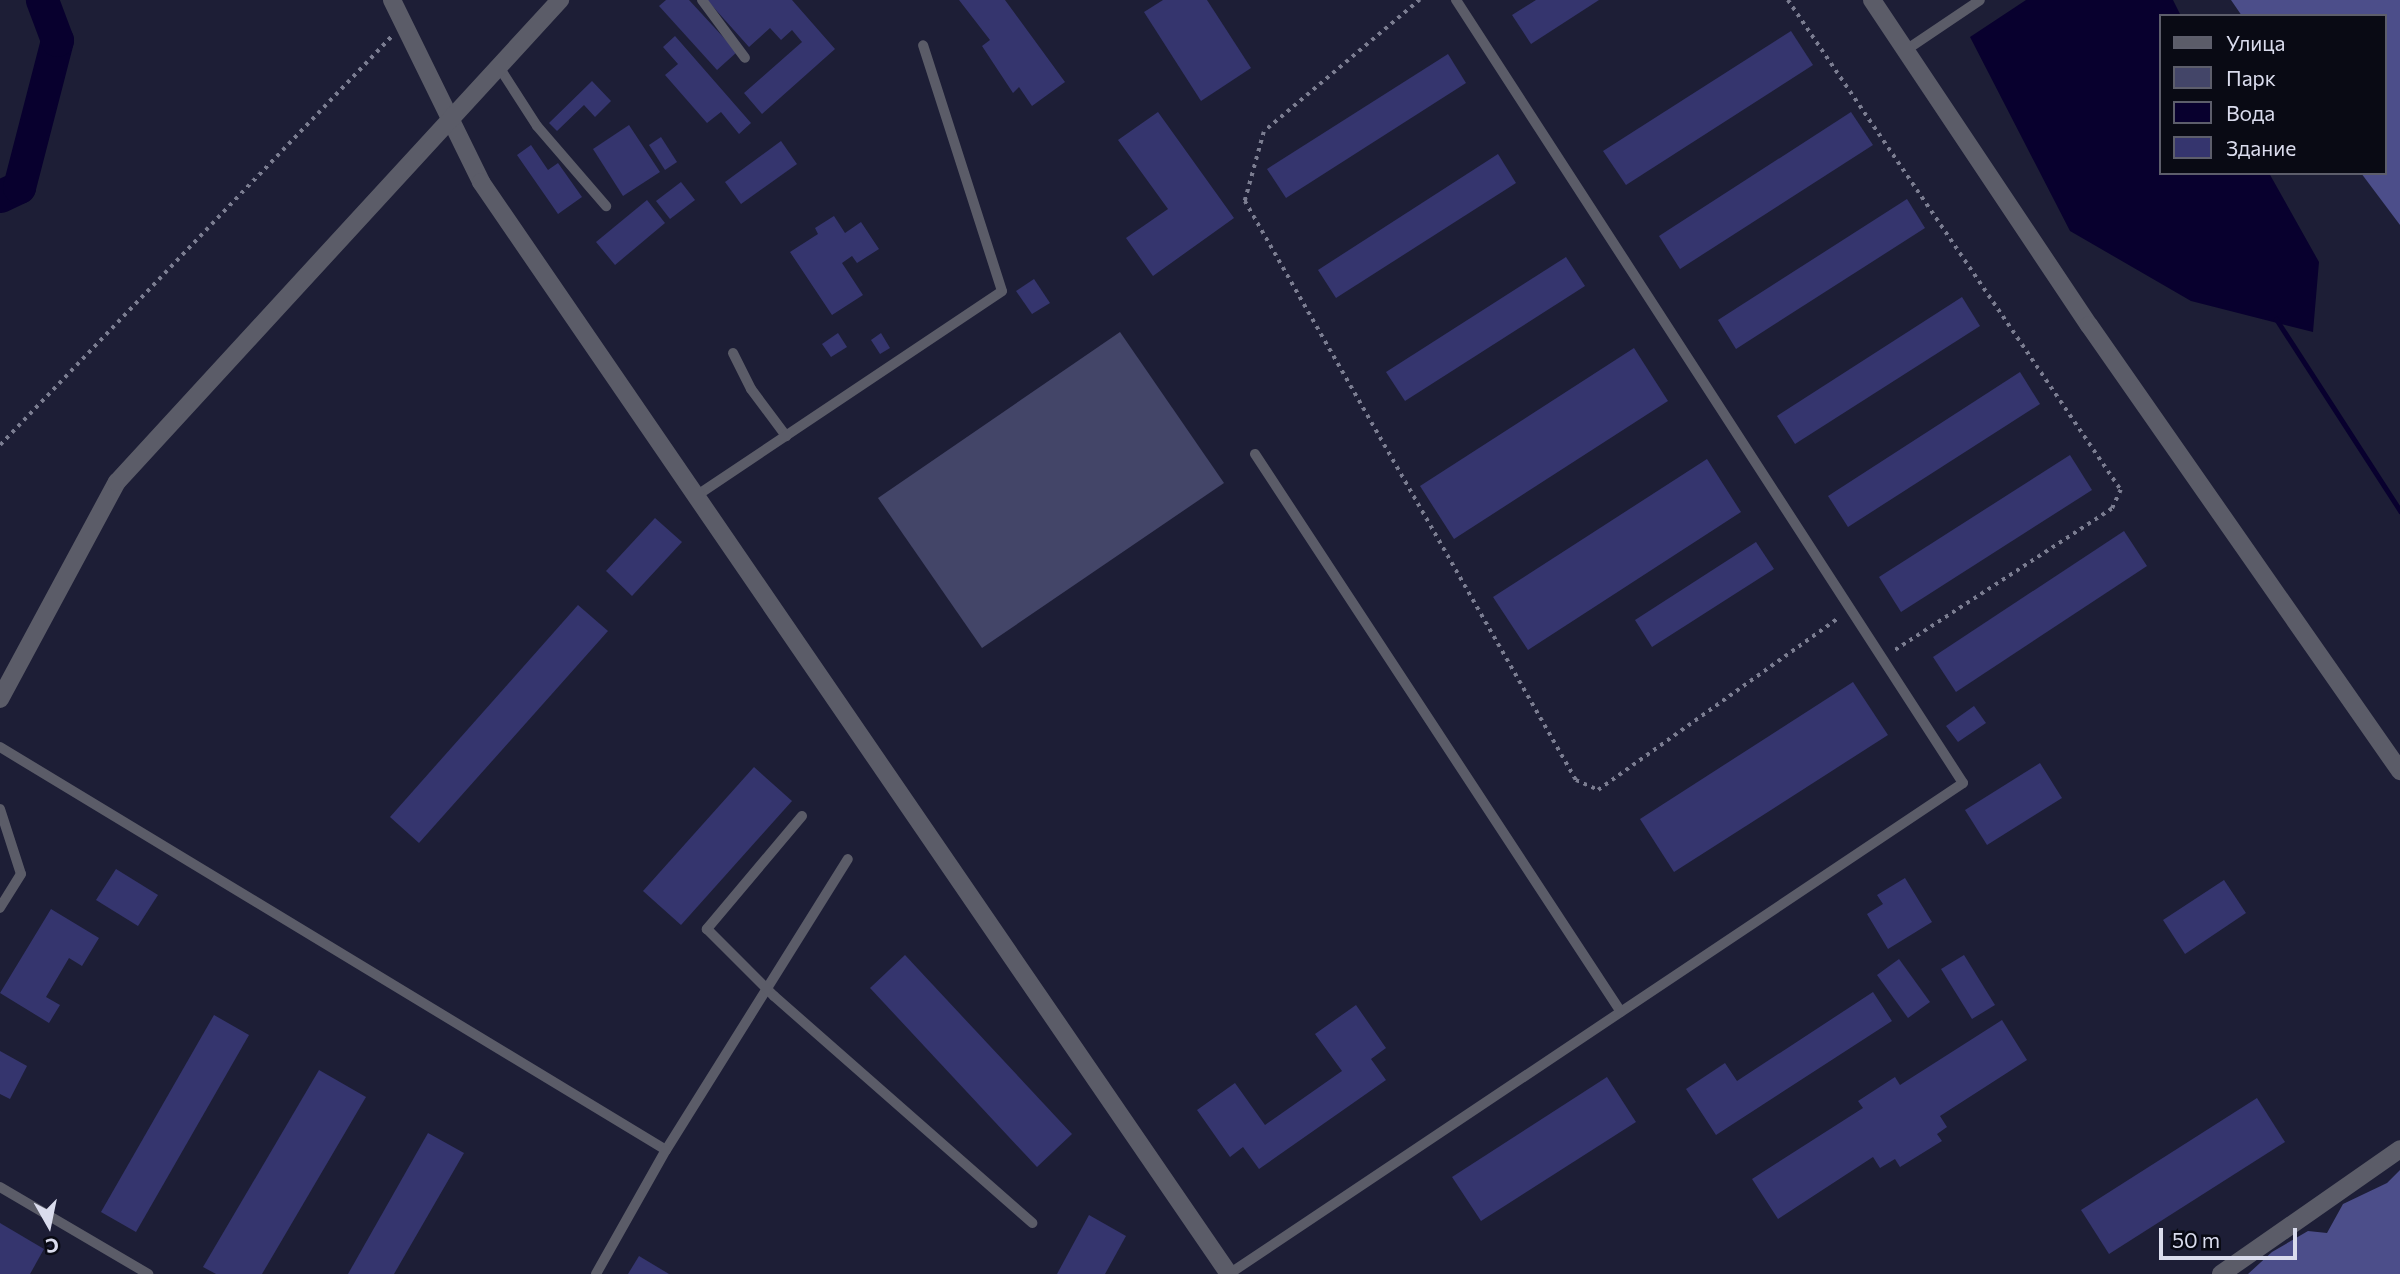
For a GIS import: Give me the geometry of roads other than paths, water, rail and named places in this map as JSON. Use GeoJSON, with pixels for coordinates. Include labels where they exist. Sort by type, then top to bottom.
{"type":"FeatureCollection","features":[{"type":"Feature","properties":{"kind":"street"},"geometry":{"type":"LineString","coordinates":[[392,0],[481,182],[1229,1274]]}},
{"type":"Feature","properties":{"kind":"street"},"geometry":{"type":"LineString","coordinates":[[0,699],[117,482],[560,0]]}},
{"type":"Feature","properties":{"kind":"street"},"geometry":{"type":"LineString","coordinates":[[1872,0],[2089,326],[2400,771]]}},
{"type":"Feature","properties":{"kind":"street"},"geometry":{"type":"LineString","coordinates":[[2221,1274],[2400,1149]]}},
{"type":"Feature","properties":{"kind":"lane"},"geometry":{"type":"LineString","coordinates":[[702,0],[745,58]]}},
{"type":"Feature","properties":{"kind":"lane"},"geometry":{"type":"LineString","coordinates":[[1229,1274],[1963,783],[1456,0]]}},
{"type":"Feature","properties":{"kind":"lane"},"geometry":{"type":"LineString","coordinates":[[1906,50],[1980,0]]}},
{"type":"Feature","properties":{"kind":"lane"},"geometry":{"type":"LineString","coordinates":[[696,496],[1002,291],[923,45]]}},
{"type":"Feature","properties":{"kind":"lane"},"geometry":{"type":"LineString","coordinates":[[499,67],[537,126],[606,206]]}},
{"type":"Feature","properties":{"kind":"lane"},"geometry":{"type":"LineString","coordinates":[[733,353],[751,389],[786,436]]}},
{"type":"Feature","properties":{"kind":"lane"},"geometry":{"type":"LineString","coordinates":[[1255,454],[1621,1012]]}},
{"type":"Feature","properties":{"kind":"lane"},"geometry":{"type":"LineString","coordinates":[[0,747],[666,1150]]}},
{"type":"Feature","properties":{"kind":"lane"},"geometry":{"type":"LineString","coordinates":[[0,809],[21,874],[0,908]]}},
{"type":"Feature","properties":{"kind":"lane"},"geometry":{"type":"LineString","coordinates":[[802,816],[707,929],[767,989],[1032,1223]]}},
{"type":"Feature","properties":{"kind":"lane"},"geometry":{"type":"LineString","coordinates":[[596,1274],[666,1150],[848,859]]}},
{"type":"Feature","properties":{"kind":"lane"},"geometry":{"type":"LineString","coordinates":[[0,1187],[148,1274]]}},
{"type":"Feature","properties":{"kind":"water"},"geometry":{"type":"Polygon","coordinates":[[[2026,0],[2173,0],[2180,14],[2158,14],[2158,175],[2270,175],[2319,262],[2313,332],[2191,301],[2070,231],[1970,37],[2026,0]]]}},
{"type":"Feature","properties":{"kind":"waterway"},"geometry":{"type":"LineString","coordinates":[[0,196],[19,187],[57,40],[42,0]]}},
{"type":"Feature","properties":{"kind":"waterway"},"geometry":{"type":"LineString","coordinates":[[2276,319],[2400,511]]}}]}
